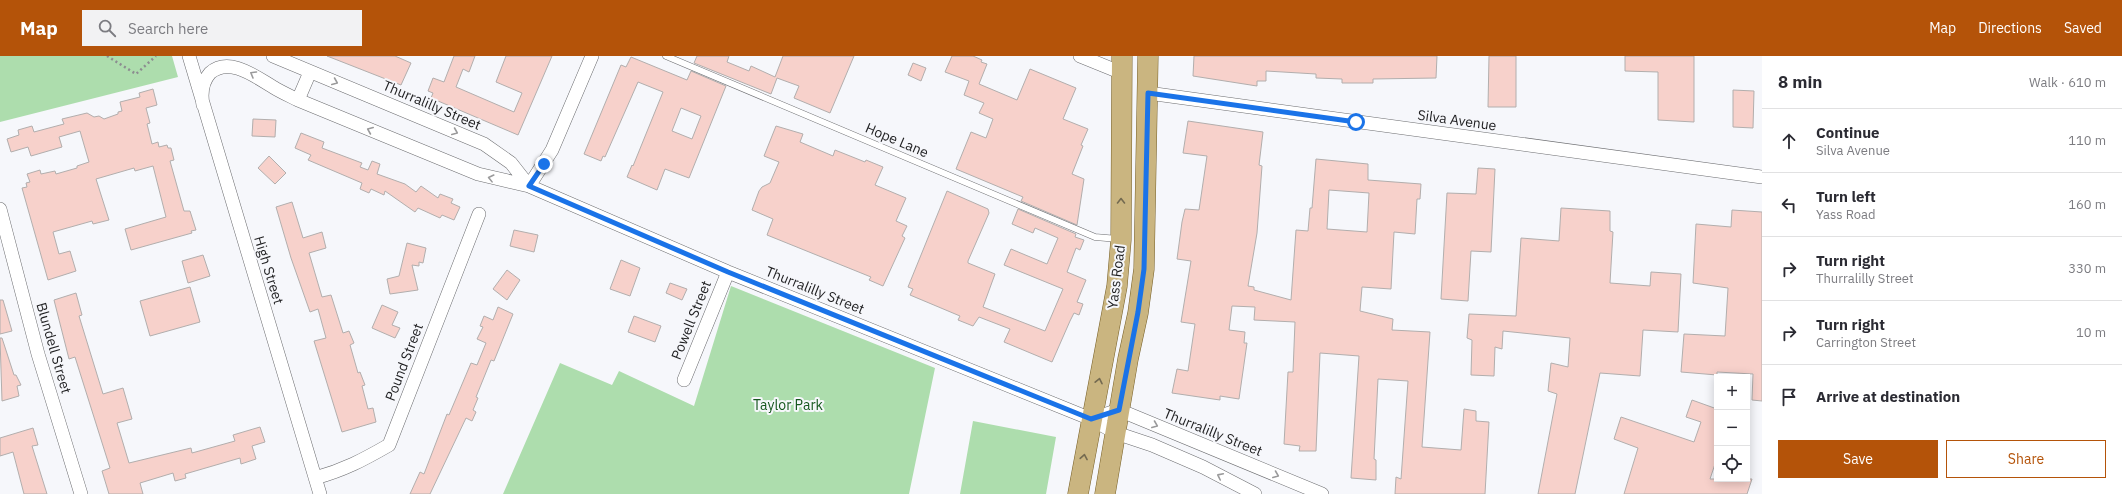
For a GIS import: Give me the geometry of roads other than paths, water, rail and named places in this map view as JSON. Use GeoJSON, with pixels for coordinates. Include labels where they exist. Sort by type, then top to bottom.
{"type":"FeatureCollection","features":[{"type":"Feature","properties":{"kind":"main road","name":"Yass Road"},"geometry":{"type":"LineString","coordinates":[[1105,494],[1119,410],[1138,312],[1144,269],[1148,56]]}},
{"type":"Feature","properties":{"kind":"main road","name":"Yass Road"},"geometry":{"type":"LineString","coordinates":[[1078,494],[1113,306],[1120,240],[1122,65]]}},
{"type":"Feature","properties":{"kind":"main road"},"geometry":{"type":"LineString","coordinates":[[1122,65],[1148,93]]}},
{"type":"Feature","properties":{"kind":"street","name":"High Street"},"geometry":{"type":"LineString","coordinates":[[189,56],[320,494]]}},
{"type":"Feature","properties":{"kind":"street","name":"Thurralilly Street"},"geometry":{"type":"LineString","coordinates":[[273,56],[484,144],[511,163],[529,186]]}},
{"type":"Feature","properties":{"kind":"street"},"geometry":{"type":"LineString","coordinates":[[529,186],[552,150],[592,56]]}},
{"type":"Feature","properties":{"kind":"street"},"geometry":{"type":"LineString","coordinates":[[1080,56],[1122,65]]}},
{"type":"Feature","properties":{"kind":"street","name":"Thurralilly Street"},"geometry":{"type":"LineString","coordinates":[[203,105],[202,91],[207,77],[216,68],[223,65],[244,69],[298,100],[478,174],[529,186],[728,272],[1091,419],[1116,433],[1195,463],[1255,494]]}},
{"type":"Feature","properties":{"kind":"street"},"geometry":{"type":"LineString","coordinates":[[298,100],[310,72]]}},
{"type":"Feature","properties":{"kind":"street","name":"Silva Avenue"},"geometry":{"type":"LineString","coordinates":[[1148,93],[1762,178]]}},
{"type":"Feature","properties":{"kind":"street","name":"Blundell Street"},"geometry":{"type":"LineString","coordinates":[[0,209],[38,354],[81,494]]}},
{"type":"Feature","properties":{"kind":"street","name":"Pound Street"},"geometry":{"type":"LineString","coordinates":[[315,478],[340,471],[357,464],[389,445],[479,214]]}},
{"type":"Feature","properties":{"kind":"street","name":"Powell Street"},"geometry":{"type":"LineString","coordinates":[[684,380],[728,272]]}},
{"type":"Feature","properties":{"kind":"street","name":"Thurralilly Street"},"geometry":{"type":"LineString","coordinates":[[1119,410],[1322,494]]}},
{"type":"Feature","properties":{"kind":"street"},"geometry":{"type":"LineString","coordinates":[[1091,419],[1119,410]]}},
{"type":"Feature","properties":{"kind":"lane","name":"Hope Lane"},"geometry":{"type":"LineString","coordinates":[[666,56],[1095,237],[1120,240]]}},
{"type":"Feature","properties":{"kind":"park label","name":"Taylor Park"},"geometry":{"type":"Point","coordinates":[788,405]}}]}
